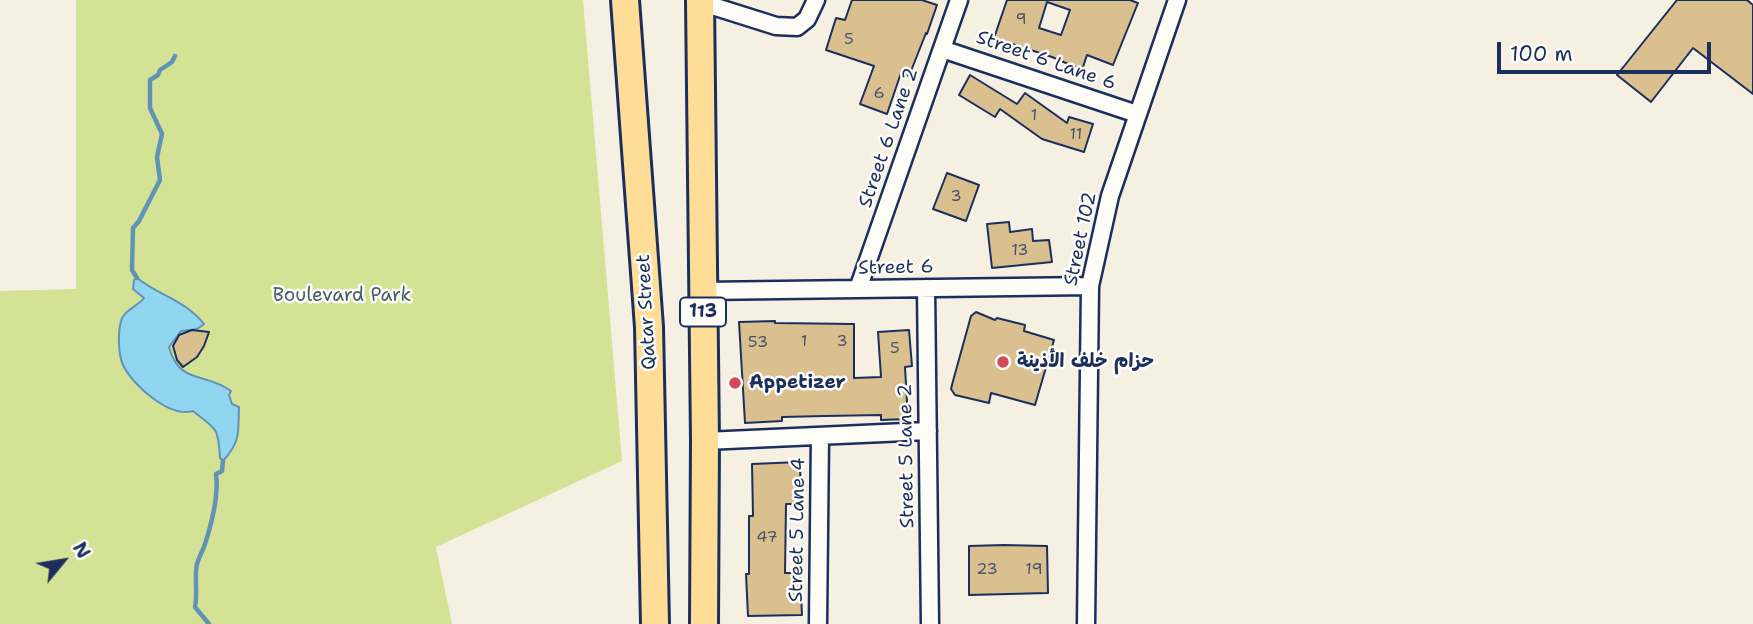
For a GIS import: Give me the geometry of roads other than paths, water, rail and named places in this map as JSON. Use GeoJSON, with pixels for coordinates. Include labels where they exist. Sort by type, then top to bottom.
{"type":"FeatureCollection","features":[{"type":"Feature","properties":{"kind":"main road","name":"Qatar Street"},"geometry":{"type":"LineString","coordinates":[[625,0],[649,327],[655,624]]}},
{"type":"Feature","properties":{"kind":"main road","name":"113"},"geometry":{"type":"LineString","coordinates":[[700,1],[705,441],[704,624]]}},
{"type":"Feature","properties":{"kind":"street"},"geometry":{"type":"LineString","coordinates":[[700,1],[776,26],[797,27],[807,19],[817,0]]}},
{"type":"Feature","properties":{"kind":"street","name":"Street 6 Lane 2"},"geometry":{"type":"LineString","coordinates":[[858,289],[959,0]]}},
{"type":"Feature","properties":{"kind":"street","name":"Street 102"},"geometry":{"type":"LineString","coordinates":[[1086,624],[1090,286],[1110,196],[1177,0]]}},
{"type":"Feature","properties":{"kind":"street","name":"Street 6 Lane 6"},"geometry":{"type":"LineString","coordinates":[[942,49],[1137,114]]}},
{"type":"Feature","properties":{"kind":"street","name":"Street 6"},"geometry":{"type":"LineString","coordinates":[[703,291],[1090,286]]}},
{"type":"Feature","properties":{"kind":"street","name":"Street 5 Lane 2"},"geometry":{"type":"LineString","coordinates":[[926,288],[930,624]]}},
{"type":"Feature","properties":{"kind":"street","name":"Street 5 Lane 4"},"geometry":{"type":"LineString","coordinates":[[705,441],[928,431]]}},
{"type":"Feature","properties":{"kind":"street","name":"Street 5 Lane 4"},"geometry":{"type":"LineString","coordinates":[[818,624],[820,436]]}},
{"type":"Feature","properties":{"kind":"water"},"geometry":{"type":"Polygon","coordinates":[[[137,278],[189,309],[204,324],[197,329],[181,331],[169,347],[179,367],[186,373],[222,385],[231,391],[229,395],[232,404],[239,407],[236,442],[223,461],[220,458],[217,434],[211,426],[193,411],[174,410],[153,399],[135,382],[123,365],[119,343],[121,321],[125,314],[144,298],[133,289],[134,280],[137,278]]]}},
{"type":"Feature","properties":{"kind":"waterway"},"geometry":{"type":"LineString","coordinates":[[137,278],[132,270],[133,228],[160,180],[157,157],[162,134],[150,108],[150,80],[172,62],[175,56]]}},
{"type":"Feature","properties":{"kind":"waterway"},"geometry":{"type":"LineString","coordinates":[[209,624],[195,607],[196,569],[208,536],[217,491],[216,474],[222,471],[223,461]]}},
{"type":"Feature","properties":{"kind":"place","name":"حزام خلف الأذينة"},"geometry":{"type":"Point","coordinates":[1003,362]}},
{"type":"Feature","properties":{"kind":"place","name":"Appetizer"},"geometry":{"type":"Point","coordinates":[735,383]}},
{"type":"Feature","properties":{"kind":"park label","name":"Boulevard Park"},"geometry":{"type":"Point","coordinates":[342,296]}}]}
